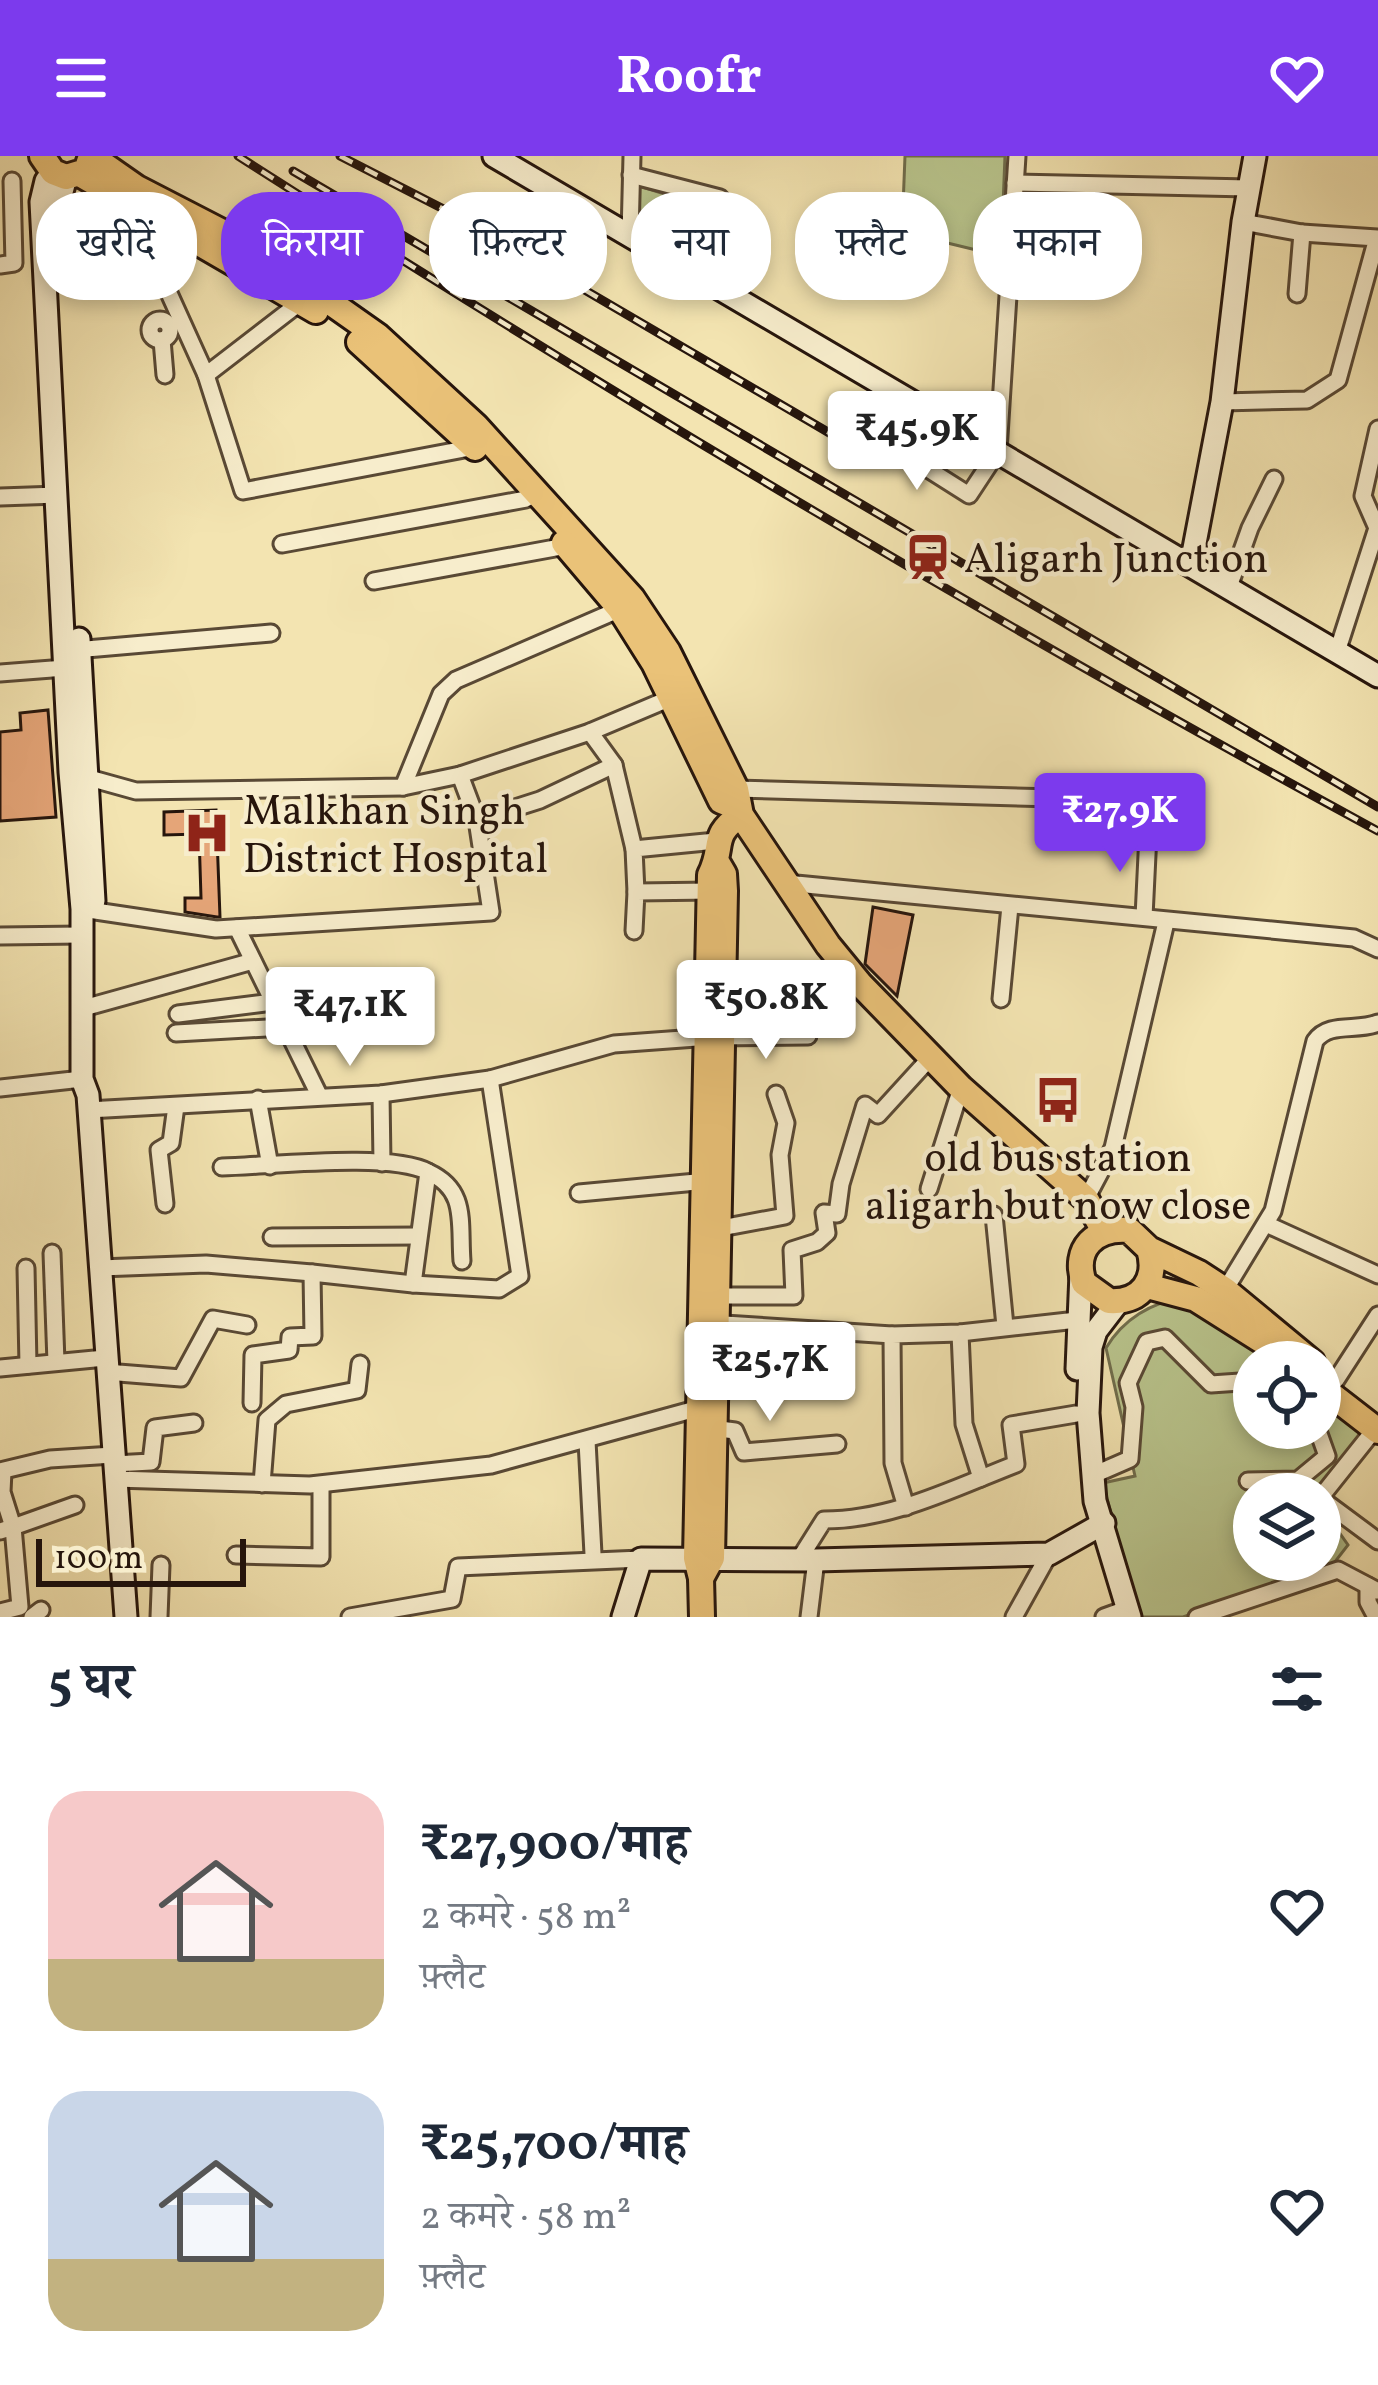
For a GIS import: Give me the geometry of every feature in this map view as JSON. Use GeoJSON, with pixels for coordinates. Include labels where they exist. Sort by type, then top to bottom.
{"type":"FeatureCollection","features":[{"type":"Feature","properties":{"kind":"main road"},"geometry":{"type":"LineString","coordinates":[[66,167],[106,192]]}},
{"type":"Feature","properties":{"kind":"main road"},"geometry":{"type":"LineString","coordinates":[[66,167],[137,188],[195,215],[378,336],[620,609],[673,697],[722,801],[738,804]]}},
{"type":"Feature","properties":{"kind":"main road"},"geometry":{"type":"LineString","coordinates":[[197,244],[302,302],[359,342],[442,405],[541,493],[632,598],[668,652],[738,804],[785,883],[860,984],[961,1088],[1086,1199],[1104,1231]]}},
{"type":"Feature","properties":{"kind":"main road"},"geometry":{"type":"LineString","coordinates":[[718,937],[710,875],[723,826],[738,804]]}},
{"type":"Feature","properties":{"kind":"main road"},"geometry":{"type":"LineString","coordinates":[[702,1617],[718,937],[724,874],[716,852]]}},
{"type":"Feature","properties":{"kind":"main road"},"geometry":{"type":"LineString","coordinates":[[708,1323],[716,1296],[721,1228],[713,1181]]}},
{"type":"Feature","properties":{"kind":"main road"},"geometry":{"type":"LineString","coordinates":[[1149,1249],[1153,1268],[1147,1286],[1129,1299],[1099,1297],[1084,1283],[1080,1263],[1087,1244],[1104,1231],[1129,1230],[1149,1249],[1225,1290],[1287,1341]]}},
{"type":"Feature","properties":{"kind":"main road"},"geometry":{"type":"LineString","coordinates":[[1147,1286],[1208,1305],[1259,1341]]}},
{"type":"Feature","properties":{"kind":"main road"},"geometry":{"type":"LineString","coordinates":[[1341,1392],[1377,1424]]}},
{"type":"Feature","properties":{"kind":"street"},"geometry":{"type":"LineString","coordinates":[[494,156],[630,236],[632,156]]}},
{"type":"Feature","properties":{"kind":"street"},"geometry":{"type":"LineString","coordinates":[[1015,192],[1017,156]]}},
{"type":"Feature","properties":{"kind":"street"},"geometry":{"type":"LineString","coordinates":[[1191,564],[1222,402],[1255,156]]}},
{"type":"Feature","properties":{"kind":"street"},"geometry":{"type":"LineString","coordinates":[[43,192],[46,181],[66,167]]}},
{"type":"Feature","properties":{"kind":"street"},"geometry":{"type":"LineString","coordinates":[[66,167],[56,214],[56,244],[70,656]]}},
{"type":"Feature","properties":{"kind":"street"},"geometry":{"type":"LineString","coordinates":[[632,175],[698,192]]}},
{"type":"Feature","properties":{"kind":"street"},"geometry":{"type":"LineString","coordinates":[[7,264],[12,181]]}},
{"type":"Feature","properties":{"kind":"street"},"geometry":{"type":"LineString","coordinates":[[1015,183],[1249,188]]}},
{"type":"Feature","properties":{"kind":"street"},"geometry":{"type":"LineString","coordinates":[[1222,402],[1307,400],[1338,380],[1378,236],[1303,232],[1243,222]]}},
{"type":"Feature","properties":{"kind":"street"},"geometry":{"type":"LineString","coordinates":[[1297,294],[1303,232]]}},
{"type":"Feature","properties":{"kind":"street"},"geometry":{"type":"LineString","coordinates":[[47,300],[88,910],[87,1007]]}},
{"type":"Feature","properties":{"kind":"street"},"geometry":{"type":"LineString","coordinates":[[160,300],[160,320],[170,329],[162,340],[166,375]]}},
{"type":"Feature","properties":{"kind":"street"},"geometry":{"type":"LineString","coordinates":[[172,300],[206,375],[242,491],[475,447]]}},
{"type":"Feature","properties":{"kind":"street"},"geometry":{"type":"LineString","coordinates":[[739,300],[1374,670]]}},
{"type":"Feature","properties":{"kind":"street"},"geometry":{"type":"LineString","coordinates":[[915,403],[890,445],[969,495],[998,452],[1008,300]]}},
{"type":"Feature","properties":{"kind":"street"},"geometry":{"type":"LineString","coordinates":[[206,375],[302,302]]}},
{"type":"Feature","properties":{"kind":"street"},"geometry":{"type":"LineString","coordinates":[[1336,652],[1377,528],[1363,496],[1378,429]]}},
{"type":"Feature","properties":{"kind":"street"},"geometry":{"type":"LineString","coordinates":[[1229,587],[1274,479]]}},
{"type":"Feature","properties":{"kind":"street"},"geometry":{"type":"LineString","coordinates":[[0,497],[58,495]]}},
{"type":"Feature","properties":{"kind":"street"},"geometry":{"type":"LineString","coordinates":[[282,544],[526,499]]}},
{"type":"Feature","properties":{"kind":"street"},"geometry":{"type":"LineString","coordinates":[[374,581],[566,546]]}},
{"type":"Feature","properties":{"kind":"street"},"geometry":{"type":"LineString","coordinates":[[403,787],[441,694],[456,680],[620,609]]}},
{"type":"Feature","properties":{"kind":"street"},"geometry":{"type":"LineString","coordinates":[[0,673],[70,656],[271,632]]}},
{"type":"Feature","properties":{"kind":"street"},"geometry":{"type":"LineString","coordinates":[[80,775],[136,791],[403,787],[460,776],[590,732],[673,697]]}},
{"type":"Feature","properties":{"kind":"street"},"geometry":{"type":"LineString","coordinates":[[590,732],[614,765],[634,849],[634,931]]}},
{"type":"Feature","properties":{"kind":"street"},"geometry":{"type":"LineString","coordinates":[[477,820],[540,800],[614,765]]}},
{"type":"Feature","properties":{"kind":"street"},"geometry":{"type":"LineString","coordinates":[[88,910],[216,929],[491,913],[477,820],[460,776]]}},
{"type":"Feature","properties":{"kind":"street"},"geometry":{"type":"LineString","coordinates":[[738,804],[1054,798],[1085,813]]}},
{"type":"Feature","properties":{"kind":"street"},"geometry":{"type":"LineString","coordinates":[[1144,917],[1148,834]]}},
{"type":"Feature","properties":{"kind":"street"},"geometry":{"type":"LineString","coordinates":[[634,849],[716,852]]}},
{"type":"Feature","properties":{"kind":"street"},"geometry":{"type":"LineString","coordinates":[[785,883],[1354,938],[1378,949]]}},
{"type":"Feature","properties":{"kind":"street"},"geometry":{"type":"LineString","coordinates":[[636,892],[712,891]]}},
{"type":"Feature","properties":{"kind":"street"},"geometry":{"type":"LineString","coordinates":[[1000,999],[1010,905]]}},
{"type":"Feature","properties":{"kind":"street"},"geometry":{"type":"LineString","coordinates":[[86,1095],[97,1085],[81,935],[88,910]]}},
{"type":"Feature","properties":{"kind":"street"},"geometry":{"type":"LineString","coordinates":[[1086,1199],[1106,1166],[1117,1133],[1166,922]]}},
{"type":"Feature","properties":{"kind":"street"},"geometry":{"type":"LineString","coordinates":[[236,928],[319,1095]]}},
{"type":"Feature","properties":{"kind":"street"},"geometry":{"type":"LineString","coordinates":[[0,936],[81,935]]}},
{"type":"Feature","properties":{"kind":"street"},"geometry":{"type":"LineString","coordinates":[[87,1007],[253,961]]}},
{"type":"Feature","properties":{"kind":"street"},"geometry":{"type":"LineString","coordinates":[[178,1014],[273,1001]]}},
{"type":"Feature","properties":{"kind":"street"},"geometry":{"type":"LineString","coordinates":[[1225,1290],[1273,1211],[1315,1041],[1330,1029],[1378,1023]]}},
{"type":"Feature","properties":{"kind":"street"},"geometry":{"type":"LineString","coordinates":[[176,1033],[285,1027]]}},
{"type":"Feature","properties":{"kind":"street"},"geometry":{"type":"LineString","coordinates":[[0,1088],[176,1106],[381,1094],[490,1079],[614,1044],[717,1036],[808,1036]]}},
{"type":"Feature","properties":{"kind":"street"},"geometry":{"type":"LineString","coordinates":[[716,1296],[794,1296],[791,1250],[817,1242],[827,1233],[824,1213],[837,1214],[865,1105],[878,1114],[930,1058]]}},
{"type":"Feature","properties":{"kind":"street"},"geometry":{"type":"LineString","coordinates":[[100,1268],[206,1264],[499,1289],[520,1276],[490,1079]]}},
{"type":"Feature","properties":{"kind":"street"},"geometry":{"type":"LineString","coordinates":[[929,1190],[961,1088]]}},
{"type":"Feature","properties":{"kind":"street"},"geometry":{"type":"LineString","coordinates":[[381,1094],[382,1163]]}},
{"type":"Feature","properties":{"kind":"street"},"geometry":{"type":"LineString","coordinates":[[721,1228],[785,1216],[780,1155],[786,1123],[776,1094]]}},
{"type":"Feature","properties":{"kind":"street"},"geometry":{"type":"LineString","coordinates":[[86,1095],[127,1617]]}},
{"type":"Feature","properties":{"kind":"street"},"geometry":{"type":"LineString","coordinates":[[258,1100],[270,1166]]}},
{"type":"Feature","properties":{"kind":"street"},"geometry":{"type":"LineString","coordinates":[[165,1204],[159,1150],[171,1143],[176,1106]]}},
{"type":"Feature","properties":{"kind":"street"},"geometry":{"type":"LineString","coordinates":[[222,1167],[414,1165],[448,1182],[458,1199],[462,1261]]}},
{"type":"Feature","properties":{"kind":"street"},"geometry":{"type":"LineString","coordinates":[[413,1284],[428,1172]]}},
{"type":"Feature","properties":{"kind":"street"},"geometry":{"type":"LineString","coordinates":[[579,1193],[713,1181]]}},
{"type":"Feature","properties":{"kind":"street"},"geometry":{"type":"LineString","coordinates":[[994,1215],[1005,1326]]}},
{"type":"Feature","properties":{"kind":"street"},"geometry":{"type":"LineString","coordinates":[[1266,1224],[1378,1275]]}},
{"type":"Feature","properties":{"kind":"street"},"geometry":{"type":"LineString","coordinates":[[272,1237],[418,1235]]}},
{"type":"Feature","properties":{"kind":"street"},"geometry":{"type":"LineString","coordinates":[[52,1252],[56,1362]]}},
{"type":"Feature","properties":{"kind":"street"},"geometry":{"type":"LineString","coordinates":[[26,1268],[28,1365]]}},
{"type":"Feature","properties":{"kind":"street"},"geometry":{"type":"LineString","coordinates":[[252,1403],[253,1355],[289,1350],[290,1337],[313,1336],[312,1273]]}},
{"type":"Feature","properties":{"kind":"street"},"geometry":{"type":"LineString","coordinates":[[1081,1273],[1076,1414],[1079,1477],[1084,1504],[1102,1533]]}},
{"type":"Feature","properties":{"kind":"street"},"geometry":{"type":"LineString","coordinates":[[1104,1617],[1130,1612],[1102,1533],[1091,1476],[1090,1352],[1096,1331],[1119,1301]]}},
{"type":"Feature","properties":{"kind":"street"},"geometry":{"type":"LineString","coordinates":[[1341,1359],[1378,1316]]}},
{"type":"Feature","properties":{"kind":"street"},"geometry":{"type":"LineString","coordinates":[[0,1368],[56,1362],[181,1378],[213,1319],[247,1325]]}},
{"type":"Feature","properties":{"kind":"street"},"geometry":{"type":"LineString","coordinates":[[708,1323],[892,1335],[1077,1320]]}},
{"type":"Feature","properties":{"kind":"street"},"geometry":{"type":"LineString","coordinates":[[960,1333],[964,1424],[981,1478]]}},
{"type":"Feature","properties":{"kind":"street"},"geometry":{"type":"LineString","coordinates":[[892,1335],[893,1463],[905,1507]]}},
{"type":"Feature","properties":{"kind":"street"},"geometry":{"type":"LineString","coordinates":[[1091,1476],[1130,1459],[1134,1407],[1128,1383],[1147,1342],[1165,1338],[1211,1384],[1233,1382]]}},
{"type":"Feature","properties":{"kind":"street"},"geometry":{"type":"LineString","coordinates":[[262,1484],[267,1420],[286,1404],[357,1390],[360,1364]]}},
{"type":"Feature","properties":{"kind":"street"},"geometry":{"type":"LineString","coordinates":[[0,1612],[20,1606],[1,1471],[50,1459],[262,1484],[321,1484],[491,1466],[707,1414],[735,1431],[744,1451],[837,1444]]}},
{"type":"Feature","properties":{"kind":"street"},"geometry":{"type":"LineString","coordinates":[[809,1617],[808,1559],[824,1520],[860,1520],[905,1507],[1016,1464],[1011,1425],[1076,1414]]}},
{"type":"Feature","properties":{"kind":"street"},"geometry":{"type":"LineString","coordinates":[[114,1466],[151,1462],[155,1428],[194,1423]]}},
{"type":"Feature","properties":{"kind":"street"},"geometry":{"type":"LineString","coordinates":[[1377,1424],[1320,1498],[1378,1541]]}},
{"type":"Feature","properties":{"kind":"street"},"geometry":{"type":"LineString","coordinates":[[586,1441],[592,1554]]}},
{"type":"Feature","properties":{"kind":"street"},"geometry":{"type":"LineString","coordinates":[[1306,1473],[1327,1456],[1324,1449]]}},
{"type":"Feature","properties":{"kind":"street"},"geometry":{"type":"LineString","coordinates":[[236,1556],[321,1556],[321,1484]]}},
{"type":"Feature","properties":{"kind":"street"},"geometry":{"type":"LineString","coordinates":[[6,1529],[75,1505]]}},
{"type":"Feature","properties":{"kind":"street"},"geometry":{"type":"LineString","coordinates":[[350,1617],[452,1600],[458,1567],[641,1559],[703,1565],[1049,1554],[1102,1533]]}},
{"type":"Feature","properties":{"kind":"street"},"geometry":{"type":"LineString","coordinates":[[1014,1617],[1049,1554]]}},
{"type":"Feature","properties":{"kind":"street"},"geometry":{"type":"LineString","coordinates":[[623,1617],[641,1559]]}},
{"type":"Feature","properties":{"kind":"street"},"geometry":{"type":"LineString","coordinates":[[159,1617],[161,1565]]}},
{"type":"Feature","properties":{"kind":"street"},"geometry":{"type":"LineString","coordinates":[[1197,1617],[1338,1570],[1373,1588],[1367,1602],[1376,1617]]}},
{"type":"Feature","properties":{"kind":"green space"},"geometry":{"type":"Polygon","coordinates":[[[905,156],[1005,156],[1004,192],[973,192],[973,249],[949,243],[949,192],[904,192],[905,156]]]}},
{"type":"Feature","properties":{"kind":"green space"},"geometry":{"type":"Polygon","coordinates":[[[1187,1297],[1244,1341],[1233,1341],[1233,1449],[1341,1449],[1341,1416],[1365,1434],[1332,1473],[1233,1473],[1233,1581],[1290,1581],[1183,1617],[1138,1617],[1103,1483],[1135,1476],[1106,1348],[1121,1328],[1162,1303],[1187,1297]]]}},
{"type":"Feature","properties":{"kind":"building"},"geometry":{"type":"Polygon","coordinates":[[[48,710],[56,817],[0,821],[0,732],[21,730],[20,713],[48,710]]]}},
{"type":"Feature","properties":{"kind":"building"},"geometry":{"type":"Polygon","coordinates":[[[216,810],[220,917],[185,912],[185,898],[201,898],[199,834],[164,835],[164,812],[216,810]]]}},
{"type":"Feature","properties":{"kind":"building"},"geometry":{"type":"Polygon","coordinates":[[[873,907],[913,915],[897,996],[865,964],[873,907]]]}},
{"type":"Feature","properties":{"kind":"railway"},"geometry":{"type":"LineString","coordinates":[[238,156],[802,504],[1378,831]]}},
{"type":"Feature","properties":{"kind":"railway"},"geometry":{"type":"LineString","coordinates":[[340,156],[465,220],[838,438]]}},
{"type":"Feature","properties":{"kind":"railway"},"geometry":{"type":"LineString","coordinates":[[293,171],[1378,807]]}},
{"type":"Feature","properties":{"kind":"place","name":"Aligarh Junction"},"geometry":{"type":"Point","coordinates":[928,557]}},
{"type":"Feature","properties":{"kind":"place","name":"Malkhan Singh District Hospital"},"geometry":{"type":"Point","coordinates":[207,833]}},
{"type":"Feature","properties":{"kind":"place","name":"old bus station aligarh but now close"},"geometry":{"type":"Point","coordinates":[1058,1100]}}]}
